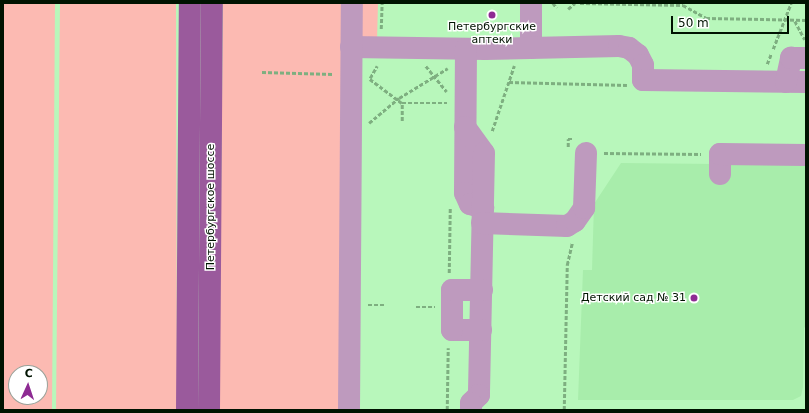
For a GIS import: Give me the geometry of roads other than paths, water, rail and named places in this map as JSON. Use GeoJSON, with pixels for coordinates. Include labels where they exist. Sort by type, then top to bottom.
{"type":"FeatureCollection","features":[{"type":"Feature","properties":{"kind":"main road","name":"Петербургское шоссе"},"geometry":{"type":"LineString","coordinates":[[187,410],[190,3]]}},
{"type":"Feature","properties":{"kind":"main road","name":"Петербургское шоссе"},"geometry":{"type":"LineString","coordinates":[[209,410],[212,3]]}},
{"type":"Feature","properties":{"kind":"street"},"geometry":{"type":"LineString","coordinates":[[350,410],[361,76],[351,47],[352,3]]}},
{"type":"Feature","properties":{"kind":"street"},"geometry":{"type":"LineString","coordinates":[[525,48],[530,3]]}},
{"type":"Feature","properties":{"kind":"street"},"geometry":{"type":"LineString","coordinates":[[351,47],[466,49],[629,48],[638,55],[643,65],[643,80],[796,82],[792,58],[806,58]]}},
{"type":"Feature","properties":{"kind":"street"},"geometry":{"type":"LineString","coordinates":[[466,49],[461,103],[465,127],[465,193],[470,204],[483,215],[567,226],[575,221],[584,208],[577,154]]}},
{"type":"Feature","properties":{"kind":"street"},"geometry":{"type":"LineString","coordinates":[[465,127],[484,153],[479,395],[471,403],[471,410]]}},
{"type":"Feature","properties":{"kind":"street"},"geometry":{"type":"LineString","coordinates":[[720,164],[806,155]]}},
{"type":"Feature","properties":{"kind":"street"},"geometry":{"type":"LineString","coordinates":[[481,330],[452,330],[452,290],[482,290]]}},
{"type":"Feature","properties":{"kind":"place","name":"Петербургские аптеки"},"geometry":{"type":"Point","coordinates":[492,15]}},
{"type":"Feature","properties":{"kind":"place","name":"Детский сад № 31"},"geometry":{"type":"Point","coordinates":[694,298]}}]}
